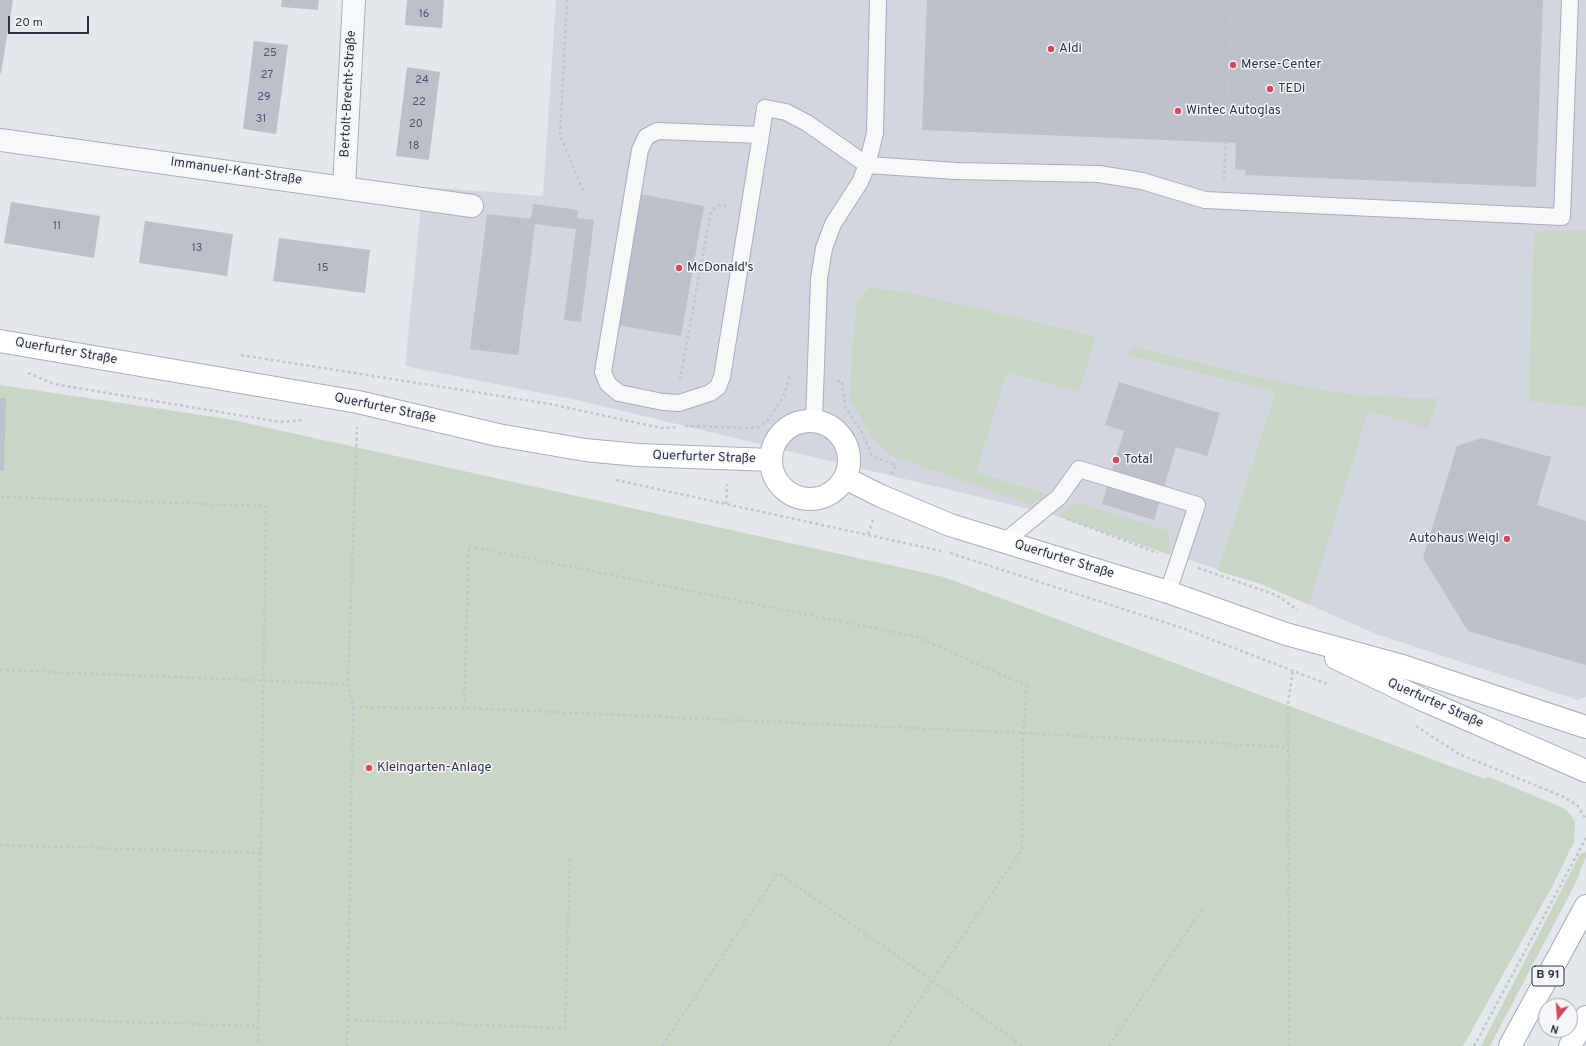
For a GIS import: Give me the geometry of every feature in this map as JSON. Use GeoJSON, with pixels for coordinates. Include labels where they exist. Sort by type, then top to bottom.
{"type":"FeatureCollection","features":[{"type":"Feature","properties":{"kind":"main road","name":"Querfurter Straße"},"geometry":{"type":"LineString","coordinates":[[0,341],[358,402],[498,435],[585,450],[638,455],[771,460]]}},
{"type":"Feature","properties":{"kind":"main road"},"geometry":{"type":"LineString","coordinates":[[814,421],[823,423],[835,429],[844,439],[849,452],[850,466],[845,478],[838,488],[829,495],[818,499],[806,499],[794,496],[784,490],[776,480],[771,467],[771,453],[776,440],[784,430],[796,423],[814,421]]}},
{"type":"Feature","properties":{"kind":"main road","name":"Querfurter Straße"},"geometry":{"type":"LineString","coordinates":[[845,478],[881,496],[950,525],[1168,592],[1286,634],[1399,665],[1586,727]]}},
{"type":"Feature","properties":{"kind":"main road","name":"Querfurter Straße"},"geometry":{"type":"LineString","coordinates":[[1286,634],[1421,699],[1586,771]]}},
{"type":"Feature","properties":{"kind":"main road","name":"B 91"},"geometry":{"type":"LineString","coordinates":[[1510,1046],[1586,906]]}},
{"type":"Feature","properties":{"kind":"main road"},"geometry":{"type":"LineString","coordinates":[[1570,1046],[1586,1017]]}},
{"type":"Feature","properties":{"kind":"street","name":"Bertolt-Brecht-Straße"},"geometry":{"type":"LineString","coordinates":[[344,187],[354,0]]}},
{"type":"Feature","properties":{"kind":"street","name":"Immanuel-Kant-Straße"},"geometry":{"type":"LineString","coordinates":[[0,140],[472,206]]}},
{"type":"Feature","properties":{"kind":"lane"},"geometry":{"type":"LineString","coordinates":[[814,421],[819,279],[824,248],[833,224],[860,182],[867,166],[875,133],[878,0]]}},
{"type":"Feature","properties":{"kind":"lane"},"geometry":{"type":"LineString","coordinates":[[761,135],[657,131],[646,137],[640,150],[603,372],[608,384],[620,393],[663,402],[679,403],[710,393],[718,387],[722,377],[750,209],[761,135],[765,108],[786,112],[807,123],[867,166],[957,171],[1099,174],[1142,181],[1205,200],[1562,217],[1570,0]]}},
{"type":"Feature","properties":{"kind":"lane"},"geometry":{"type":"LineString","coordinates":[[1004,542],[1059,497],[1079,468],[1197,505],[1168,592]]}},
{"type":"Feature","properties":{"kind":"path"},"geometry":{"type":"LineString","coordinates":[[567,0],[560,136],[584,193]]}},
{"type":"Feature","properties":{"kind":"path"},"geometry":{"type":"LineString","coordinates":[[1223,200],[1232,0]]}},
{"type":"Feature","properties":{"kind":"path"},"geometry":{"type":"LineString","coordinates":[[685,426],[677,392],[710,215],[719,205],[750,209]]}},
{"type":"Feature","properties":{"kind":"path"},"geometry":{"type":"LineString","coordinates":[[233,353],[550,404],[661,428],[685,426],[757,428],[768,420],[784,396],[789,378],[842,381],[845,407],[862,432],[872,456],[896,465],[881,496],[868,534]]}},
{"type":"Feature","properties":{"kind":"path"},"geometry":{"type":"LineString","coordinates":[[26,372],[54,384],[280,422],[304,420]]}},
{"type":"Feature","properties":{"kind":"path"},"geometry":{"type":"LineString","coordinates":[[347,1046],[353,706],[348,684],[358,402]]}},
{"type":"Feature","properties":{"kind":"path"},"geometry":{"type":"LineString","coordinates":[[611,479],[936,549],[1182,628],[1328,684]]}},
{"type":"Feature","properties":{"kind":"path"},"geometry":{"type":"LineString","coordinates":[[1,497],[266,506],[258,1043]]}},
{"type":"Feature","properties":{"kind":"path"},"geometry":{"type":"LineString","coordinates":[[464,708],[469,546],[917,637],[1027,686],[1023,733],[1022,849],[888,1046]]}},
{"type":"Feature","properties":{"kind":"path"},"geometry":{"type":"LineString","coordinates":[[0,670],[348,684]]}},
{"type":"Feature","properties":{"kind":"path"},"geometry":{"type":"LineString","coordinates":[[1289,1046],[1288,703],[1293,670]]}},
{"type":"Feature","properties":{"kind":"path"},"geometry":{"type":"LineString","coordinates":[[353,706],[464,708],[1023,733],[1289,747]]}},
{"type":"Feature","properties":{"kind":"path"},"geometry":{"type":"LineString","coordinates":[[1414,725],[1459,754],[1564,796],[1577,805],[1585,815],[1586,819]]}},
{"type":"Feature","properties":{"kind":"path"},"geometry":{"type":"LineString","coordinates":[[1474,1046],[1586,838]]}},
{"type":"Feature","properties":{"kind":"path"},"geometry":{"type":"LineString","coordinates":[[0,845],[260,853]]}},
{"type":"Feature","properties":{"kind":"path"},"geometry":{"type":"LineString","coordinates":[[348,1020],[565,1028],[570,859]]}},
{"type":"Feature","properties":{"kind":"path"},"geometry":{"type":"LineString","coordinates":[[662,1046],[778,873],[1022,1046]]}},
{"type":"Feature","properties":{"kind":"path"},"geometry":{"type":"LineString","coordinates":[[1109,1046],[1203,908]]}},
{"type":"Feature","properties":{"kind":"path"},"geometry":{"type":"LineString","coordinates":[[0,1018],[258,1026]]}},
{"type":"Feature","properties":{"kind":"shaded area"},"geometry":{"type":"Polygon","coordinates":[[[556,0],[1586,0],[1586,697],[1578,700],[1376,634],[1264,585],[1062,517],[577,400],[405,366],[423,187],[543,196],[556,0]]]}},
{"type":"Feature","properties":{"kind":"green space"},"geometry":{"type":"Polygon","coordinates":[[[1586,230],[1586,407],[1529,401],[1534,231],[1586,230]]]}},
{"type":"Feature","properties":{"kind":"green space"},"geometry":{"type":"Polygon","coordinates":[[[869,287],[925,296],[1096,337],[1079,392],[1007,372],[976,472],[1045,494],[1042,500],[1028,504],[890,455],[873,439],[850,400],[852,353],[857,302],[869,287]]]}},
{"type":"Feature","properties":{"kind":"green space"},"geometry":{"type":"Polygon","coordinates":[[[1133,347],[1283,383],[1353,395],[1438,399],[1428,429],[1368,410],[1309,605],[1264,585],[1218,571],[1276,391],[1126,355],[1133,347]]]}},
{"type":"Feature","properties":{"kind":"green space"},"geometry":{"type":"Polygon","coordinates":[[[0,385],[228,419],[944,577],[1485,779],[1489,777],[1563,808],[1575,821],[1574,842],[1553,885],[1463,1046],[0,1046],[0,385]]]}},
{"type":"Feature","properties":{"kind":"green space"},"geometry":{"type":"Polygon","coordinates":[[[1078,503],[1168,531],[1170,555],[1057,516],[1078,503]]]}},
{"type":"Feature","properties":{"kind":"green space"},"geometry":{"type":"Polygon","coordinates":[[[1586,852],[1586,857],[1575,884],[1490,1046],[1481,1046],[1580,854],[1586,852]]]}},
{"type":"Feature","properties":{"kind":"building"},"geometry":{"type":"Polygon","coordinates":[[[0,0],[13,0],[1,73],[0,73],[0,0]]]}},
{"type":"Feature","properties":{"kind":"building"},"geometry":{"type":"Polygon","coordinates":[[[282,0],[319,0],[318,10],[281,7],[282,0]]]}},
{"type":"Feature","properties":{"kind":"building"},"geometry":{"type":"Polygon","coordinates":[[[407,0],[444,0],[442,28],[405,25],[407,0]]]}},
{"type":"Feature","properties":{"kind":"building","name":"Merse-Center"},"geometry":{"type":"Polygon","coordinates":[[[927,0],[1543,0],[1536,187],[1245,175],[1246,170],[1235,169],[1236,143],[922,130],[927,0]]]}},
{"type":"Feature","properties":{"kind":"building"},"geometry":{"type":"Polygon","coordinates":[[[254,41],[288,45],[276,134],[243,129],[254,41]]]}},
{"type":"Feature","properties":{"kind":"building"},"geometry":{"type":"Polygon","coordinates":[[[407,67],[440,72],[429,160],[396,156],[407,67]]]}},
{"type":"Feature","properties":{"kind":"building"},"geometry":{"type":"Polygon","coordinates":[[[640,194],[704,206],[681,336],[617,325],[640,194]]]}},
{"type":"Feature","properties":{"kind":"building"},"geometry":{"type":"Polygon","coordinates":[[[11,202],[100,216],[94,258],[4,243],[11,202]]]}},
{"type":"Feature","properties":{"kind":"building"},"geometry":{"type":"Polygon","coordinates":[[[533,204],[578,210],[577,218],[594,220],[581,322],[564,320],[576,229],[535,224],[518,355],[470,349],[487,214],[531,219],[533,204]]]}},
{"type":"Feature","properties":{"kind":"building"},"geometry":{"type":"Polygon","coordinates":[[[145,221],[233,234],[227,276],[139,263],[145,221]]]}},
{"type":"Feature","properties":{"kind":"building"},"geometry":{"type":"Polygon","coordinates":[[[279,238],[370,250],[365,293],[273,281],[279,238]]]}},
{"type":"Feature","properties":{"kind":"building"},"geometry":{"type":"Polygon","coordinates":[[[1119,382],[1220,413],[1207,456],[1176,447],[1154,520],[1102,504],[1124,431],[1105,425],[1119,382]]]}},
{"type":"Feature","properties":{"kind":"building"},"geometry":{"type":"Polygon","coordinates":[[[0,398],[6,398],[4,471],[0,471],[0,398]]]}},
{"type":"Feature","properties":{"kind":"building","name":"Autohaus Weigl"},"geometry":{"type":"Polygon","coordinates":[[[1482,438],[1551,457],[1537,505],[1586,521],[1586,665],[1468,631],[1423,558],[1457,446],[1482,438]]]}},
{"type":"Feature","properties":{"kind":"place","name":"Aldi"},"geometry":{"type":"Point","coordinates":[1051,49]}},
{"type":"Feature","properties":{"kind":"place","name":"Merse-Center"},"geometry":{"type":"Point","coordinates":[1233,65]}},
{"type":"Feature","properties":{"kind":"place","name":"TEDi"},"geometry":{"type":"Point","coordinates":[1270,89]}},
{"type":"Feature","properties":{"kind":"place","name":"Wintec Autoglas"},"geometry":{"type":"Point","coordinates":[1178,111]}},
{"type":"Feature","properties":{"kind":"place","name":"McDonald's"},"geometry":{"type":"Point","coordinates":[679,268]}},
{"type":"Feature","properties":{"kind":"place","name":"Total"},"geometry":{"type":"Point","coordinates":[1116,460]}},
{"type":"Feature","properties":{"kind":"place","name":"Autohaus Weigl"},"geometry":{"type":"Point","coordinates":[1507,539]}},
{"type":"Feature","properties":{"kind":"place","name":"Kleingarten-Anlage"},"geometry":{"type":"Point","coordinates":[369,768]}}]}
